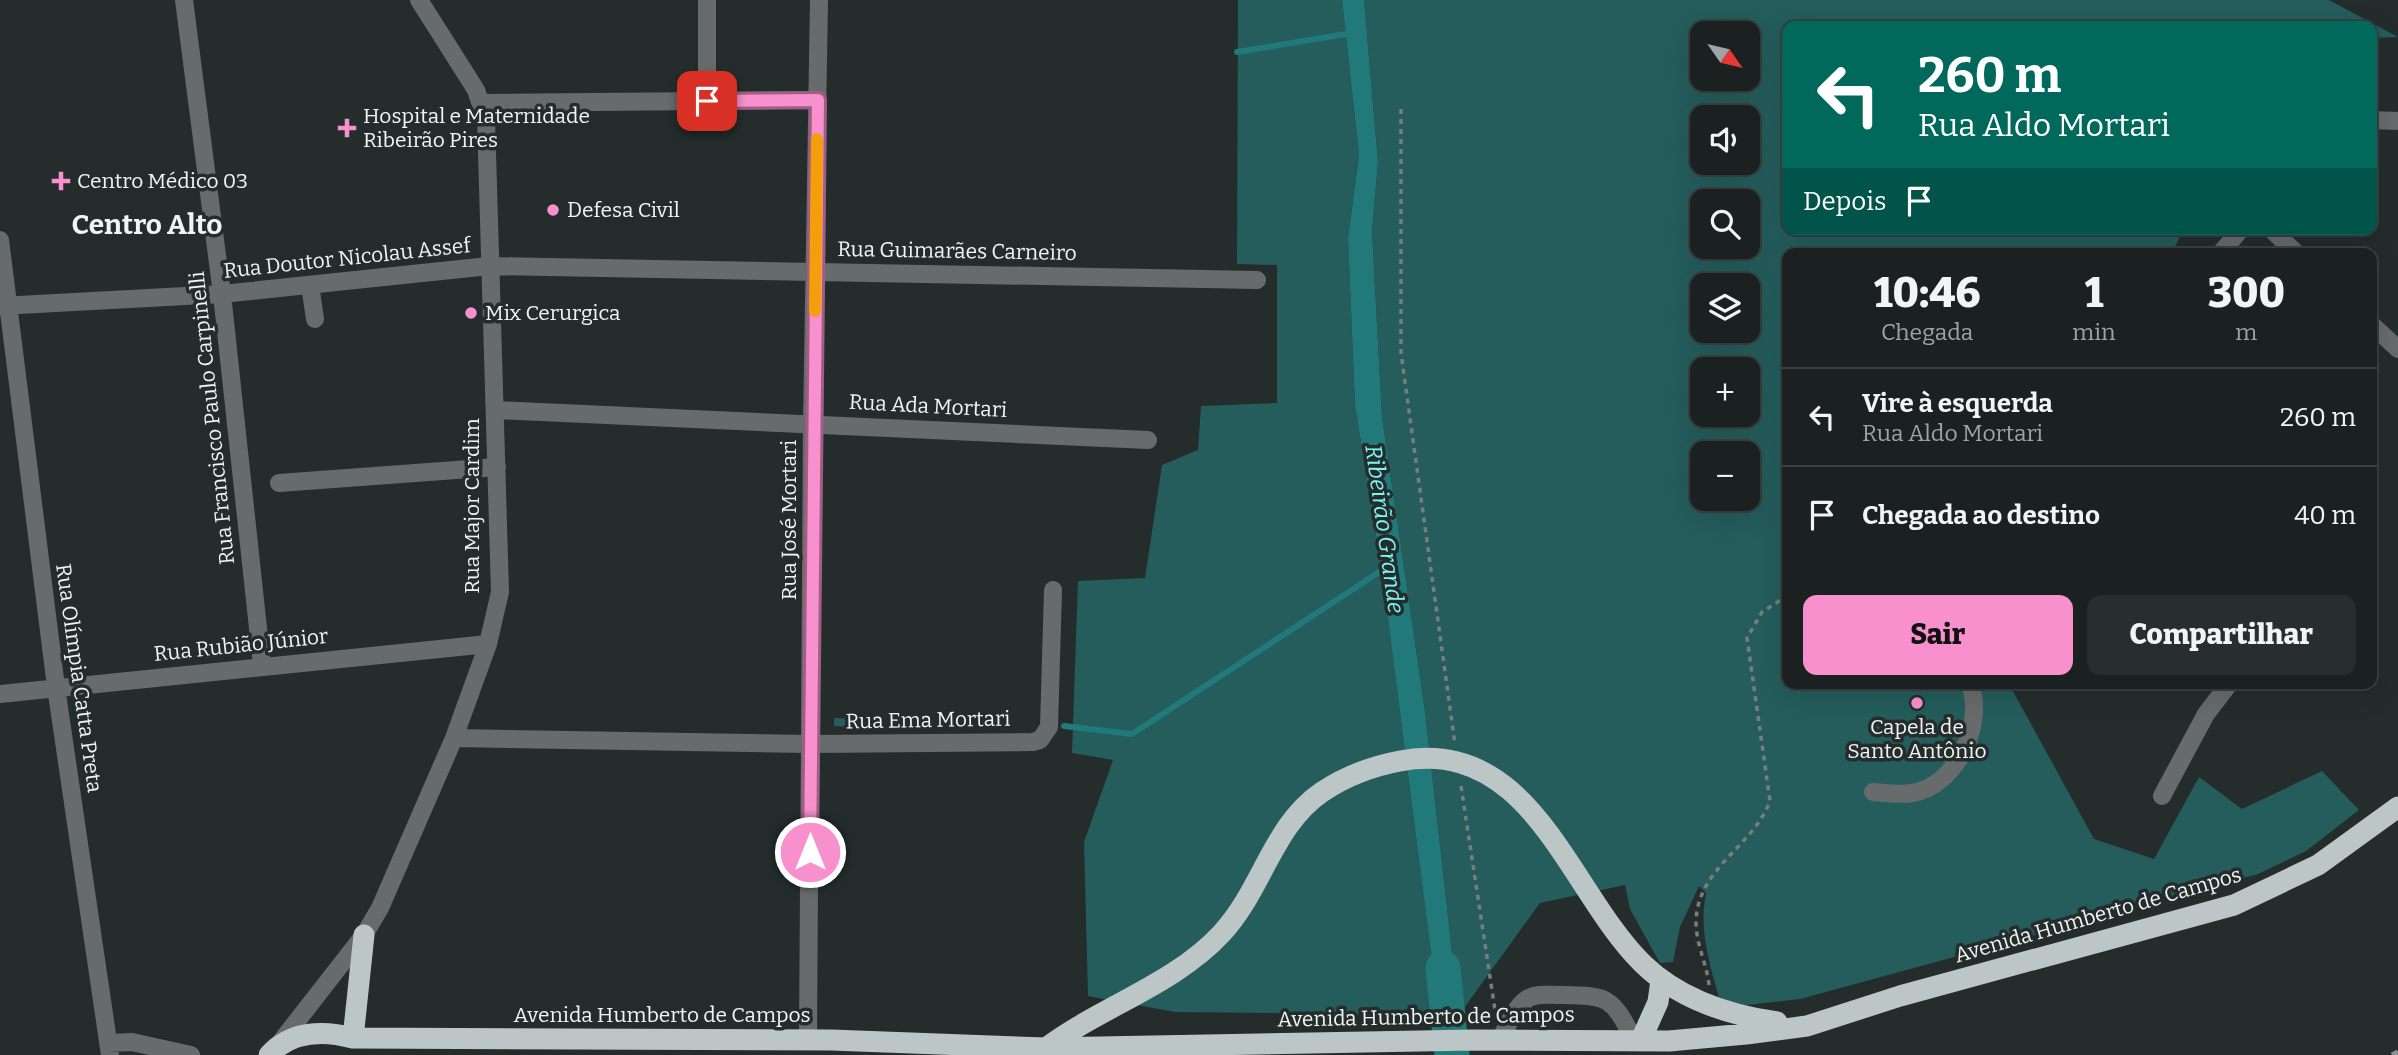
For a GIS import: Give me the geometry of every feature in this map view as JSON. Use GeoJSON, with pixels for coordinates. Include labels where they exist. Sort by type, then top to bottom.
{"type":"FeatureCollection","features":[{"type":"Feature","properties":{"kind":"highway","name":"Avenida Humberto de Campos"},"geometry":{"type":"LineString","coordinates":[[1046,1048],[1079,1023],[1180,969],[1222,933],[1247,900],[1295,814],[1321,793],[1350,776],[1395,762],[1423,757],[1455,756],[1502,785],[1534,813],[1641,962],[1661,980],[1694,1000],[1745,1017],[1807,1026]]}},
{"type":"Feature","properties":{"kind":"highway","name":"Avenida Humberto de Campos"},"geometry":{"type":"LineString","coordinates":[[274,1050],[302,1035],[330,1032],[353,1038],[638,1047],[808,1040],[1046,1048],[1474,1040],[1669,1041],[1807,1026],[1900,996],[2234,905],[2318,865],[2394,809]]}},
{"type":"Feature","properties":{"kind":"highway"},"geometry":{"type":"LineString","coordinates":[[353,1038],[364,935]]}},
{"type":"Feature","properties":{"kind":"highway"},"geometry":{"type":"LineString","coordinates":[[1637,1040],[1658,1002],[1661,980]]}},
{"type":"Feature","properties":{"kind":"street","name":"Rua Francisco Paulo Carpinelli"},"geometry":{"type":"LineString","coordinates":[[184,0],[222,294],[262,665]]}},
{"type":"Feature","properties":{"kind":"street","name":"Rua Major Cardim"},"geometry":{"type":"LineString","coordinates":[[274,1050],[364,935],[395,877],[454,738],[488,644],[500,583],[487,131],[482,103],[419,0]]}},
{"type":"Feature","properties":{"kind":"street"},"geometry":{"type":"LineString","coordinates":[[706,0],[707,101]]}},
{"type":"Feature","properties":{"kind":"street","name":"Rua José Mortari"},"geometry":{"type":"LineString","coordinates":[[808,1040],[812,423],[819,0]]}},
{"type":"Feature","properties":{"kind":"street"},"geometry":{"type":"LineString","coordinates":[[482,103],[818,100]]}},
{"type":"Feature","properties":{"kind":"street"},"geometry":{"type":"LineString","coordinates":[[2377,120],[2398,121]]}},
{"type":"Feature","properties":{"kind":"street"},"geometry":{"type":"LineString","coordinates":[[2277,235],[2291,248]]}},
{"type":"Feature","properties":{"kind":"street","name":"Rua Olímpia Catta Preta"},"geometry":{"type":"LineString","coordinates":[[0,240],[5,306],[56,687],[109,1049]]}},
{"type":"Feature","properties":{"kind":"street","name":"Rua Doutor Nicolau Assef"},"geometry":{"type":"LineString","coordinates":[[5,306],[222,294],[489,266]]}},
{"type":"Feature","properties":{"kind":"street","name":"Rua Guimarães Carneiro"},"geometry":{"type":"LineString","coordinates":[[489,266],[1257,280]]}},
{"type":"Feature","properties":{"kind":"street"},"geometry":{"type":"LineString","coordinates":[[310,285],[316,319]]}},
{"type":"Feature","properties":{"kind":"street"},"geometry":{"type":"LineString","coordinates":[[2377,330],[2398,349]]}},
{"type":"Feature","properties":{"kind":"street","name":"Rua Ada Mortari"},"geometry":{"type":"LineString","coordinates":[[496,410],[1148,440]]}},
{"type":"Feature","properties":{"kind":"street"},"geometry":{"type":"LineString","coordinates":[[279,483],[497,467]]}},
{"type":"Feature","properties":{"kind":"street","name":"Rua Ema Mortari"},"geometry":{"type":"LineString","coordinates":[[454,738],[810,744],[1033,742],[1040,740],[1049,727],[1053,590]]}},
{"type":"Feature","properties":{"kind":"street","name":"Rua Rubião Júnior"},"geometry":{"type":"LineString","coordinates":[[0,694],[262,665],[488,644]]}},
{"type":"Feature","properties":{"kind":"street"},"geometry":{"type":"LineString","coordinates":[[1873,792],[1912,793],[1932,786],[1950,770],[1965,749],[1972,726],[1974,706],[1971,689]]}},
{"type":"Feature","properties":{"kind":"street"},"geometry":{"type":"LineString","coordinates":[[2162,796],[2206,714],[2225,689]]}},
{"type":"Feature","properties":{"kind":"street"},"geometry":{"type":"LineString","coordinates":[[1500,1040],[1515,1012],[1526,999],[1537,995],[1598,996],[1619,1010],[1637,1040]]}},
{"type":"Feature","properties":{"kind":"street"},"geometry":{"type":"LineString","coordinates":[[109,1049],[132,1042],[191,1055]]}},
{"type":"Feature","properties":{"kind":"path"},"geometry":{"type":"LineString","coordinates":[[1401,109],[1401,353],[1455,756]]}},
{"type":"Feature","properties":{"kind":"path"},"geometry":{"type":"LineString","coordinates":[[1707,988],[1710,984],[1697,939],[1699,900],[1714,872],[1751,833],[1765,815],[1770,801],[1747,638],[1762,612],[1782,599]]}},
{"type":"Feature","properties":{"kind":"path"},"geometry":{"type":"LineString","coordinates":[[1461,781],[1500,1040]]}},
{"type":"Feature","properties":{"kind":"shaded area"},"geometry":{"type":"Polygon","coordinates":[[[1238,0],[1342,0],[1359,155],[1348,238],[1355,405],[1382,573],[1439,1015],[1175,1012],[1088,996],[1084,842],[1113,760],[1072,753],[1078,581],[1145,578],[1162,465],[1198,450],[1201,406],[1277,403],[1277,265],[1237,264],[1238,0]]]}},
{"type":"Feature","properties":{"kind":"shaded area"},"geometry":{"type":"Polygon","coordinates":[[[1364,0],[2329,0],[2368,21],[1782,21],[1782,235],[2181,235],[2174,248],[1782,248],[1782,689],[2012,689],[2094,839],[2154,859],[2199,777],[2242,809],[2322,771],[2359,810],[2306,851],[2258,874],[1800,999],[1722,1008],[1705,936],[1706,893],[1699,886],[1680,927],[1673,962],[1660,963],[1630,909],[1625,885],[1540,903],[1459,1015],[1425,711],[1382,417],[1372,231],[1378,162],[1364,0]]]}},
{"type":"Feature","properties":{"kind":"shaded area"},"geometry":{"type":"Polygon","coordinates":[[[2377,26],[2398,37],[2377,38],[2377,26]]]}},
{"type":"Feature","properties":{"kind":"shaded area"},"geometry":{"type":"Polygon","coordinates":[[[834,718],[861,719],[860,727],[834,726],[834,718]]]}},
{"type":"Feature","properties":{"kind":"water"},"geometry":{"type":"Polygon","coordinates":[[[1342,0],[1364,0],[1378,162],[1372,231],[1382,417],[1425,711],[1459,1015],[1439,1015],[1382,573],[1355,405],[1348,238],[1359,155],[1342,0]]]}},
{"type":"Feature","properties":{"kind":"waterway"},"geometry":{"type":"LineString","coordinates":[[1237,52],[1352,33]]}},
{"type":"Feature","properties":{"kind":"waterway"},"geometry":{"type":"LineString","coordinates":[[1064,726],[1132,734],[1387,567]]}},
{"type":"Feature","properties":{"kind":"waterway","name":"Ribeirão Grande"},"geometry":{"type":"LineString","coordinates":[[1443,968],[1452,1055]]}},
{"type":"Feature","properties":{"kind":"railway"},"geometry":{"type":"LineString","coordinates":[[2392,1055],[2398,1052]]}},
{"type":"Feature","properties":{"kind":"slow traffic"},"geometry":{"type":"LineString","coordinates":[[815,311],[817,139]]}},
{"type":"Feature","properties":{"kind":"place","name":"Hospital e Maternidade Ribeirão Pires"},"geometry":{"type":"Point","coordinates":[347,128]}},
{"type":"Feature","properties":{"kind":"place","name":"Centro Médico 03"},"geometry":{"type":"Point","coordinates":[61,181]}},
{"type":"Feature","properties":{"kind":"place","name":"Defesa Civil"},"geometry":{"type":"Point","coordinates":[553,210]}},
{"type":"Feature","properties":{"kind":"place","name":"Mix Cerurgica"},"geometry":{"type":"Point","coordinates":[471,313]}},
{"type":"Feature","properties":{"kind":"place","name":"Capela de Santo Antônio"},"geometry":{"type":"Point","coordinates":[1917,703]}},
{"type":"Feature","properties":{"kind":"district","name":"Centro Alto"},"geometry":{"type":"Point","coordinates":[147,224]}},
{"type":"Feature","properties":{"kind":"route"},"geometry":{"type":"LineString","coordinates":[[707,101],[818,100],[812,423],[810,852]]}}]}
